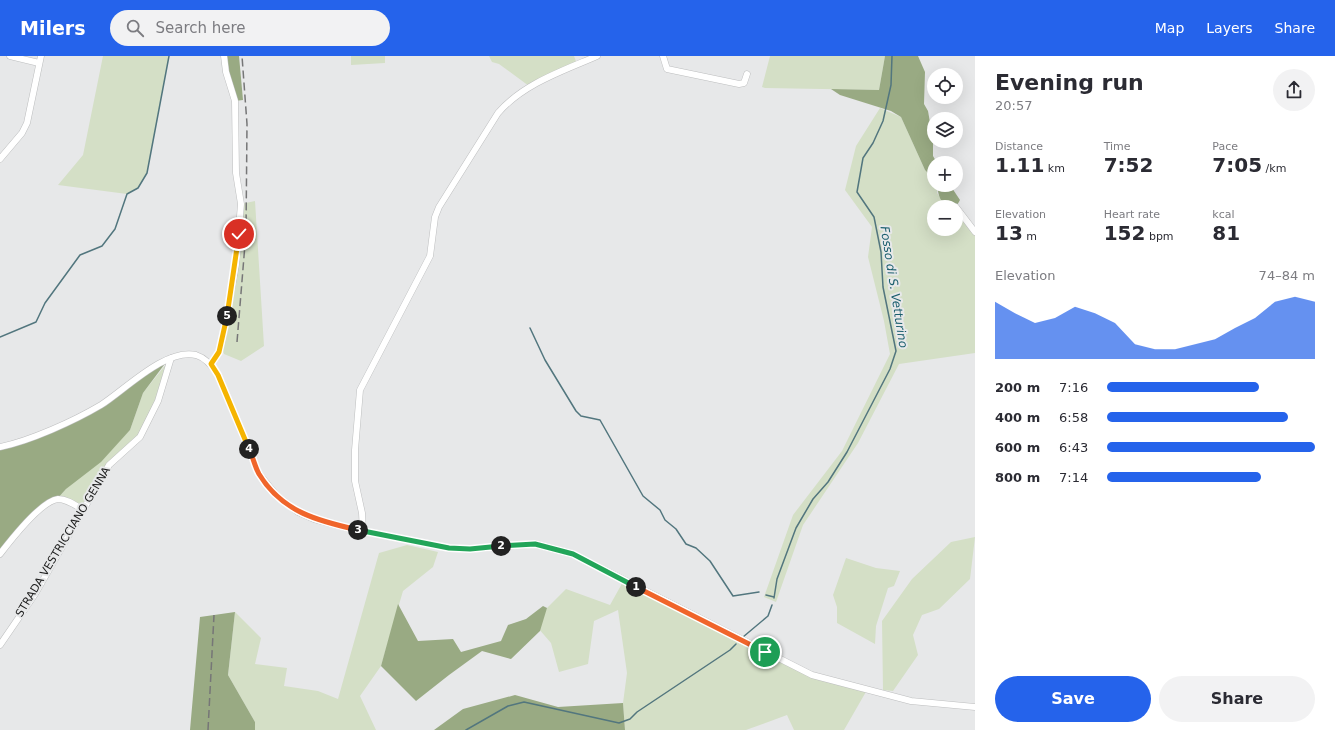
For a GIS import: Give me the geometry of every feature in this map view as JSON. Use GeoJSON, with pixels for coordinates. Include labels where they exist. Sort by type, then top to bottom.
{"type":"FeatureCollection","features":[{"type":"Feature","properties":{"kind":"street"},"geometry":{"type":"LineString","coordinates":[[10,56],[39,63]]}},
{"type":"Feature","properties":{"kind":"street"},"geometry":{"type":"LineString","coordinates":[[0,159],[22,133],[27,123],[41,56]]}},
{"type":"Feature","properties":{"kind":"street"},"geometry":{"type":"LineString","coordinates":[[211,364],[219,352],[222,341],[236,264],[240,211],[236,173],[235,101],[226,72],[224,56]]}},
{"type":"Feature","properties":{"kind":"street"},"geometry":{"type":"LineString","coordinates":[[363,531],[362,513],[356,481],[355,450],[360,390],[430,256],[435,217],[439,207],[498,113],[507,103],[529,86],[597,56]]}},
{"type":"Feature","properties":{"kind":"street"},"geometry":{"type":"LineString","coordinates":[[663,56],[667,68],[739,84],[744,83],[747,74]]}},
{"type":"Feature","properties":{"kind":"street"},"geometry":{"type":"LineString","coordinates":[[963,216],[975,232]]}},
{"type":"Feature","properties":{"kind":"street"},"geometry":{"type":"LineString","coordinates":[[0,447],[10,445],[61,425],[101,404],[139,377],[171,358],[196,355],[211,364],[218,375],[259,474],[277,496],[298,512],[314,519],[363,531],[449,548],[470,549],[535,544],[573,554],[812,675],[911,701],[975,707]]}},
{"type":"Feature","properties":{"kind":"street","name":"STRADA VESTRICCIANO GENNA"},"geometry":{"type":"LineString","coordinates":[[0,645],[35,594],[109,465],[140,437],[158,401],[171,358]]}},
{"type":"Feature","properties":{"kind":"street"},"geometry":{"type":"LineString","coordinates":[[0,554],[12,537],[42,508],[57,499],[70,502],[83,510]]}},
{"type":"Feature","properties":{"kind":"green space"},"geometry":{"type":"Polygon","coordinates":[[[103,56],[169,56],[147,173],[138,188],[127,194],[58,185],[83,155],[103,56]]]}},
{"type":"Feature","properties":{"kind":"green space"},"geometry":{"type":"Polygon","coordinates":[[[224,56],[239,56],[243,100],[235,101],[224,56]]]}},
{"type":"Feature","properties":{"kind":"green space"},"geometry":{"type":"Polygon","coordinates":[[[351,56],[385,56],[385,63],[351,65],[351,56]]]}},
{"type":"Feature","properties":{"kind":"green space"},"geometry":{"type":"Polygon","coordinates":[[[489,56],[574,56],[577,64],[529,86],[499,64],[492,62],[489,56]]]}},
{"type":"Feature","properties":{"kind":"green space"},"geometry":{"type":"Polygon","coordinates":[[[770,56],[885,56],[879,90],[765,88],[762,87],[770,56]]]}},
{"type":"Feature","properties":{"kind":"green space"},"geometry":{"type":"Polygon","coordinates":[[[885,56],[918,56],[925,72],[924,104],[928,112],[927,148],[933,148],[933,156],[927,156],[927,172],[901,117],[891,111],[840,95],[831,89],[879,90],[885,56]]]}},
{"type":"Feature","properties":{"kind":"green space"},"geometry":{"type":"Polygon","coordinates":[[[880,108],[901,117],[927,172],[927,192],[937,192],[942,200],[927,200],[927,236],[963,236],[963,216],[975,232],[975,353],[899,364],[858,443],[803,525],[776,602],[764,597],[793,515],[842,451],[890,354],[884,321],[868,257],[872,227],[845,190],[856,146],[880,108]]]}},
{"type":"Feature","properties":{"kind":"green space"},"geometry":{"type":"Polygon","coordinates":[[[938,192],[955,192],[960,200],[941,200],[938,192]]]}},
{"type":"Feature","properties":{"kind":"green space"},"geometry":{"type":"Polygon","coordinates":[[[255,201],[264,346],[241,361],[224,354],[221,345],[236,264],[241,204],[255,201]]]}},
{"type":"Feature","properties":{"kind":"green space"},"geometry":{"type":"Polygon","coordinates":[[[171,358],[158,401],[140,437],[109,465],[83,510],[57,499],[130,430],[143,393],[171,358]]]}},
{"type":"Feature","properties":{"kind":"green space"},"geometry":{"type":"Polygon","coordinates":[[[167,361],[143,393],[130,430],[101,462],[66,489],[57,499],[42,508],[0,554],[0,447],[11,445],[101,405],[167,361]]]}},
{"type":"Feature","properties":{"kind":"green space"},"geometry":{"type":"Polygon","coordinates":[[[975,537],[970,579],[939,609],[922,615],[913,635],[918,655],[893,691],[883,690],[882,621],[912,579],[951,542],[975,537]]]}},
{"type":"Feature","properties":{"kind":"green space"},"geometry":{"type":"Polygon","coordinates":[[[407,545],[438,552],[433,567],[403,591],[381,666],[360,696],[376,730],[255,730],[255,722],[228,675],[235,612],[261,638],[255,664],[287,668],[284,686],[318,691],[338,699],[379,553],[407,545]]]}},
{"type":"Feature","properties":{"kind":"green space"},"geometry":{"type":"Polygon","coordinates":[[[846,558],[876,568],[900,571],[894,586],[888,588],[876,626],[875,644],[837,623],[837,607],[833,595],[846,558]]]}},
{"type":"Feature","properties":{"kind":"green space"},"geometry":{"type":"Polygon","coordinates":[[[624,580],[809,674],[867,690],[844,730],[794,730],[787,715],[746,730],[625,730],[623,703],[627,673],[618,610],[594,621],[588,664],[559,672],[551,643],[538,628],[547,608],[566,589],[610,605],[624,580]]]}},
{"type":"Feature","properties":{"kind":"green space"},"geometry":{"type":"Polygon","coordinates":[[[398,604],[418,641],[453,639],[461,652],[501,641],[508,625],[526,619],[543,606],[547,608],[540,631],[511,659],[482,651],[416,701],[381,666],[398,604]]]}},
{"type":"Feature","properties":{"kind":"green space"},"geometry":{"type":"Polygon","coordinates":[[[235,612],[228,675],[255,722],[255,730],[190,730],[200,617],[235,612]]]}},
{"type":"Feature","properties":{"kind":"green space"},"geometry":{"type":"Polygon","coordinates":[[[515,695],[558,707],[623,703],[625,730],[434,730],[463,709],[515,695]]]}},
{"type":"Feature","properties":{"kind":"waterway"},"geometry":{"type":"LineString","coordinates":[[0,337],[36,322],[45,303],[80,255],[102,246],[115,229],[127,194],[138,188],[147,173],[169,56]]}},
{"type":"Feature","properties":{"kind":"waterway","name":"Fosso di S. Vetturino"},"geometry":{"type":"LineString","coordinates":[[774,598],[777,579],[796,528],[813,499],[828,482],[847,452],[890,369],[896,351],[883,287],[881,252],[874,217],[857,192],[863,158],[873,143],[883,121],[891,85],[892,56]]}},
{"type":"Feature","properties":{"kind":"waterway"},"geometry":{"type":"LineString","coordinates":[[530,328],[545,360],[576,411],[581,416],[600,420],[643,496],[660,510],[665,520],[676,529],[686,544],[696,548],[710,561],[733,596],[759,592]]}},
{"type":"Feature","properties":{"kind":"waterway"},"geometry":{"type":"LineString","coordinates":[[766,595],[774,597]]}},
{"type":"Feature","properties":{"kind":"waterway","name":"Fosso di S. Vetturino"},"geometry":{"type":"LineString","coordinates":[[743,637],[768,616],[772,605]]}},
{"type":"Feature","properties":{"kind":"waterway","name":"Fosso di S. Vetturino"},"geometry":{"type":"LineString","coordinates":[[466,730],[508,706],[524,702],[619,723],[630,719],[637,712],[730,650],[736,644]]}},
{"type":"Feature","properties":{"kind":"railway"},"geometry":{"type":"LineString","coordinates":[[237,342],[246,232],[247,124],[242,56]]}},
{"type":"Feature","properties":{"kind":"railway"},"geometry":{"type":"LineString","coordinates":[[208,730],[214,615]]}},
{"type":"Feature","properties":{"kind":"route"},"geometry":{"type":"LineString","coordinates":[[239,234],[236,264],[222,341],[219,352],[211,364],[218,375],[259,474],[277,496],[298,512],[314,519],[348,528],[449,548],[470,549],[535,544],[573,554],[765,652]]}}]}
